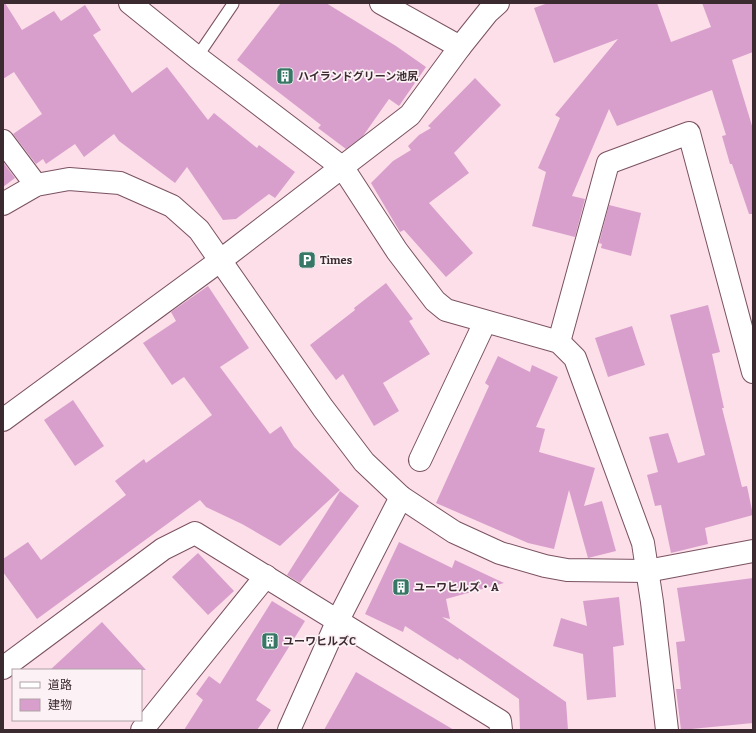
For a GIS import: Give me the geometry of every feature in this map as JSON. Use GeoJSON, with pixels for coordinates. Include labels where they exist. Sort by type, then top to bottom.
{"type":"FeatureCollection","features":[{"type":"Feature","properties":{"kind":"street"},"geometry":{"type":"LineString","coordinates":[[130,3],[197,57],[343,168],[397,251],[435,301],[446,310],[559,342],[575,358],[642,543],[647,571],[667,730]]}},
{"type":"Feature","properties":{"kind":"street"},"geometry":{"type":"LineString","coordinates":[[381,3],[460,47]]}},
{"type":"Feature","properties":{"kind":"street"},"geometry":{"type":"LineString","coordinates":[[3,420],[221,260],[343,168],[410,115],[460,47],[488,12],[498,3]]}},
{"type":"Feature","properties":{"kind":"street"},"geometry":{"type":"LineString","coordinates":[[559,342],[608,163],[689,134],[753,372]]}},
{"type":"Feature","properties":{"kind":"street"},"geometry":{"type":"LineString","coordinates":[[3,141],[36,185]]}},
{"type":"Feature","properties":{"kind":"street"},"geometry":{"type":"LineString","coordinates":[[3,204],[36,185],[69,179],[120,183],[172,206],[199,230],[323,408],[364,462],[401,497],[454,532],[500,553],[545,566],[567,570],[647,571],[753,551]]}},
{"type":"Feature","properties":{"kind":"street"},"geometry":{"type":"LineString","coordinates":[[420,460],[485,322]]}},
{"type":"Feature","properties":{"kind":"street"},"geometry":{"type":"LineString","coordinates":[[289,730],[338,620],[401,497]]}},
{"type":"Feature","properties":{"kind":"street"},"geometry":{"type":"LineString","coordinates":[[3,668],[162,549],[195,533],[500,721],[501,730]]}},
{"type":"Feature","properties":{"kind":"street"},"geometry":{"type":"LineString","coordinates":[[142,730],[266,576]]}},
{"type":"Feature","properties":{"kind":"lane"},"geometry":{"type":"LineString","coordinates":[[197,57],[233,4]]}},
{"type":"Feature","properties":{"kind":"building"},"geometry":{"type":"Polygon","coordinates":[[[3,3],[5,3],[22,30],[54,11],[61,21],[85,5],[101,30],[93,35],[132,93],[167,67],[208,120],[214,113],[257,148],[259,145],[295,172],[275,198],[269,194],[236,219],[223,220],[187,167],[175,183],[119,141],[114,134],[84,157],[75,144],[46,164],[43,159],[36,164],[13,134],[42,114],[14,72],[3,79],[3,3]]]}},
{"type":"Feature","properties":{"kind":"building"},"geometry":{"type":"Polygon","coordinates":[[[281,3],[326,3],[396,46],[426,67],[399,106],[389,99],[363,136],[346,149],[318,128],[321,125],[237,60],[281,3]]]}},
{"type":"Feature","properties":{"kind":"building"},"geometry":{"type":"Polygon","coordinates":[[[548,3],[657,3],[671,42],[711,27],[702,3],[753,3],[753,52],[732,60],[753,129],[753,214],[749,214],[732,164],[730,164],[722,136],[726,135],[712,90],[617,126],[609,109],[572,196],[585,199],[575,237],[532,226],[546,172],[538,168],[560,118],[555,115],[618,39],[554,63],[534,8],[548,3]]]}},
{"type":"Feature","properties":{"kind":"building"},"geometry":{"type":"Polygon","coordinates":[[[475,78],[501,105],[454,153],[469,173],[429,203],[473,253],[446,277],[404,230],[400,232],[371,183],[393,161],[411,150],[408,146],[419,135],[431,128],[428,126],[475,78]]]}},
{"type":"Feature","properties":{"kind":"building"},"geometry":{"type":"Polygon","coordinates":[[[3,162],[15,178],[3,187],[3,162]]]}},
{"type":"Feature","properties":{"kind":"building"},"geometry":{"type":"Polygon","coordinates":[[[609,205],[641,213],[631,256],[601,248],[602,244],[599,243],[609,205]]]}},
{"type":"Feature","properties":{"kind":"building"},"geometry":{"type":"Polygon","coordinates":[[[386,283],[413,319],[409,321],[430,354],[383,383],[399,411],[374,426],[343,374],[336,380],[310,345],[355,310],[354,308],[386,283]]]}},
{"type":"Feature","properties":{"kind":"building"},"geometry":{"type":"Polygon","coordinates":[[[208,286],[249,348],[220,367],[270,434],[281,426],[294,447],[340,490],[280,546],[242,524],[206,507],[200,500],[37,619],[3,572],[3,559],[28,542],[41,560],[126,495],[115,481],[144,459],[146,463],[212,415],[184,377],[172,385],[143,343],[176,321],[171,312],[208,286]]]}},
{"type":"Feature","properties":{"kind":"building"},"geometry":{"type":"Polygon","coordinates":[[[708,305],[720,352],[712,354],[724,408],[722,408],[742,487],[747,486],[753,515],[705,528],[708,544],[671,553],[661,505],[655,506],[647,475],[658,472],[649,437],[668,433],[678,463],[705,455],[670,315],[708,305]]]}},
{"type":"Feature","properties":{"kind":"building"},"geometry":{"type":"Polygon","coordinates":[[[632,326],[645,365],[608,377],[595,338],[632,326]]]}},
{"type":"Feature","properties":{"kind":"building"},"geometry":{"type":"Polygon","coordinates":[[[498,356],[530,372],[532,365],[558,377],[536,427],[545,429],[539,452],[595,468],[584,506],[602,501],[616,551],[588,558],[569,490],[554,549],[528,543],[436,503],[489,386],[485,383],[498,356]]]}},
{"type":"Feature","properties":{"kind":"building"},"geometry":{"type":"Polygon","coordinates":[[[73,400],[104,446],[75,466],[44,420],[73,400]]]}},
{"type":"Feature","properties":{"kind":"building"},"geometry":{"type":"Polygon","coordinates":[[[340,491],[359,506],[300,583],[287,575],[340,491]]]}},
{"type":"Feature","properties":{"kind":"building"},"geometry":{"type":"Polygon","coordinates":[[[399,542],[452,568],[455,560],[504,583],[446,599],[450,619],[442,617],[566,702],[568,730],[520,730],[519,699],[459,658],[458,660],[405,626],[403,632],[365,614],[399,542]]]}},
{"type":"Feature","properties":{"kind":"building"},"geometry":{"type":"Polygon","coordinates":[[[198,553],[234,591],[208,615],[172,577],[198,553]]]}},
{"type":"Feature","properties":{"kind":"building"},"geometry":{"type":"Polygon","coordinates":[[[753,578],[753,723],[681,730],[676,689],[681,689],[676,642],[685,641],[677,588],[753,578]]]}},
{"type":"Feature","properties":{"kind":"building"},"geometry":{"type":"Polygon","coordinates":[[[619,597],[624,645],[613,647],[616,697],[587,700],[583,654],[553,646],[561,618],[587,626],[583,601],[619,597]]]}},
{"type":"Feature","properties":{"kind":"building"},"geometry":{"type":"Polygon","coordinates":[[[272,601],[305,621],[256,700],[271,710],[257,730],[184,730],[203,700],[196,694],[209,676],[220,684],[272,601]]]}},
{"type":"Feature","properties":{"kind":"building"},"geometry":{"type":"Polygon","coordinates":[[[102,622],[146,670],[142,669],[51,669],[102,622]]]}},
{"type":"Feature","properties":{"kind":"building"},"geometry":{"type":"Polygon","coordinates":[[[356,672],[454,730],[324,730],[356,672]]]}},
{"type":"Feature","properties":{"kind":"place","name":"ハイランドグリーン池尻"},"geometry":{"type":"Point","coordinates":[285,76]}},
{"type":"Feature","properties":{"kind":"place","name":"Times"},"geometry":{"type":"Point","coordinates":[307,260]}},
{"type":"Feature","properties":{"kind":"place","name":"ユーワヒルズ・A"},"geometry":{"type":"Point","coordinates":[401,587]}},
{"type":"Feature","properties":{"kind":"place","name":"ユーワヒルズC"},"geometry":{"type":"Point","coordinates":[270,641]}}]}
